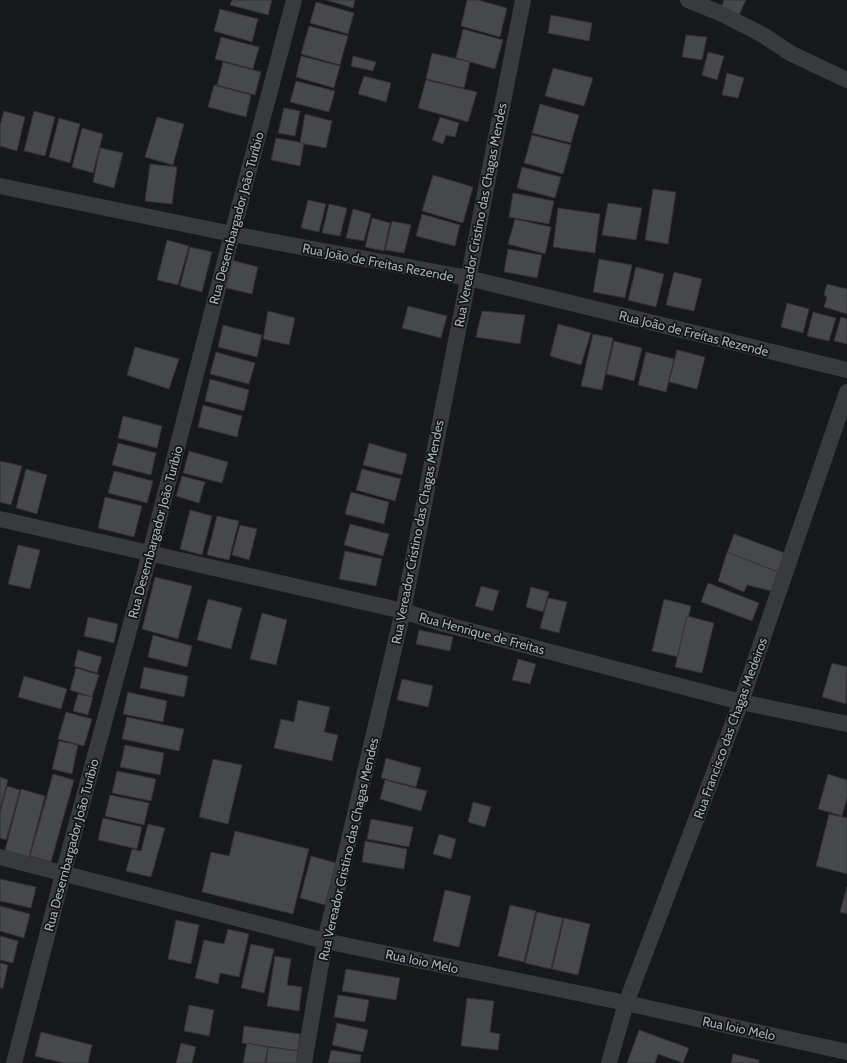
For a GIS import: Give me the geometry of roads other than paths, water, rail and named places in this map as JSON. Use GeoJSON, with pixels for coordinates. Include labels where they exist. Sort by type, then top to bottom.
{"type":"FeatureCollection","features":[{"type":"Feature","properties":{"kind":"street","name":"Rua Desembargador João Turíbio"},"geometry":{"type":"LineString","coordinates":[[14,1063],[63,874],[150,553],[294,0]]}},
{"type":"Feature","properties":{"kind":"street","name":"Rua Vereador Cristino das Chagas Mendes"},"geometry":{"type":"LineString","coordinates":[[304,1063],[325,940],[403,611],[523,0]]}},
{"type":"Feature","properties":{"kind":"street"},"geometry":{"type":"LineString","coordinates":[[688,0],[720,13],[763,35],[790,53],[847,80]]}},
{"type":"Feature","properties":{"kind":"street","name":"Rua João de Freitas Rezende"},"geometry":{"type":"LineString","coordinates":[[0,186],[232,234],[468,278],[847,370]]}},
{"type":"Feature","properties":{"kind":"street","name":"Rua Francisco das Chagas Medeiros"},"geometry":{"type":"LineString","coordinates":[[609,1063],[626,1003],[741,702],[847,392]]}},
{"type":"Feature","properties":{"kind":"street","name":"Rua Henrique de Freitas"},"geometry":{"type":"LineString","coordinates":[[0,518],[403,611],[444,624],[741,702],[847,724]]}},
{"type":"Feature","properties":{"kind":"street","name":"Rua Ioio Melo"},"geometry":{"type":"LineString","coordinates":[[0,857],[325,940],[626,1003],[847,1052]]}}]}
